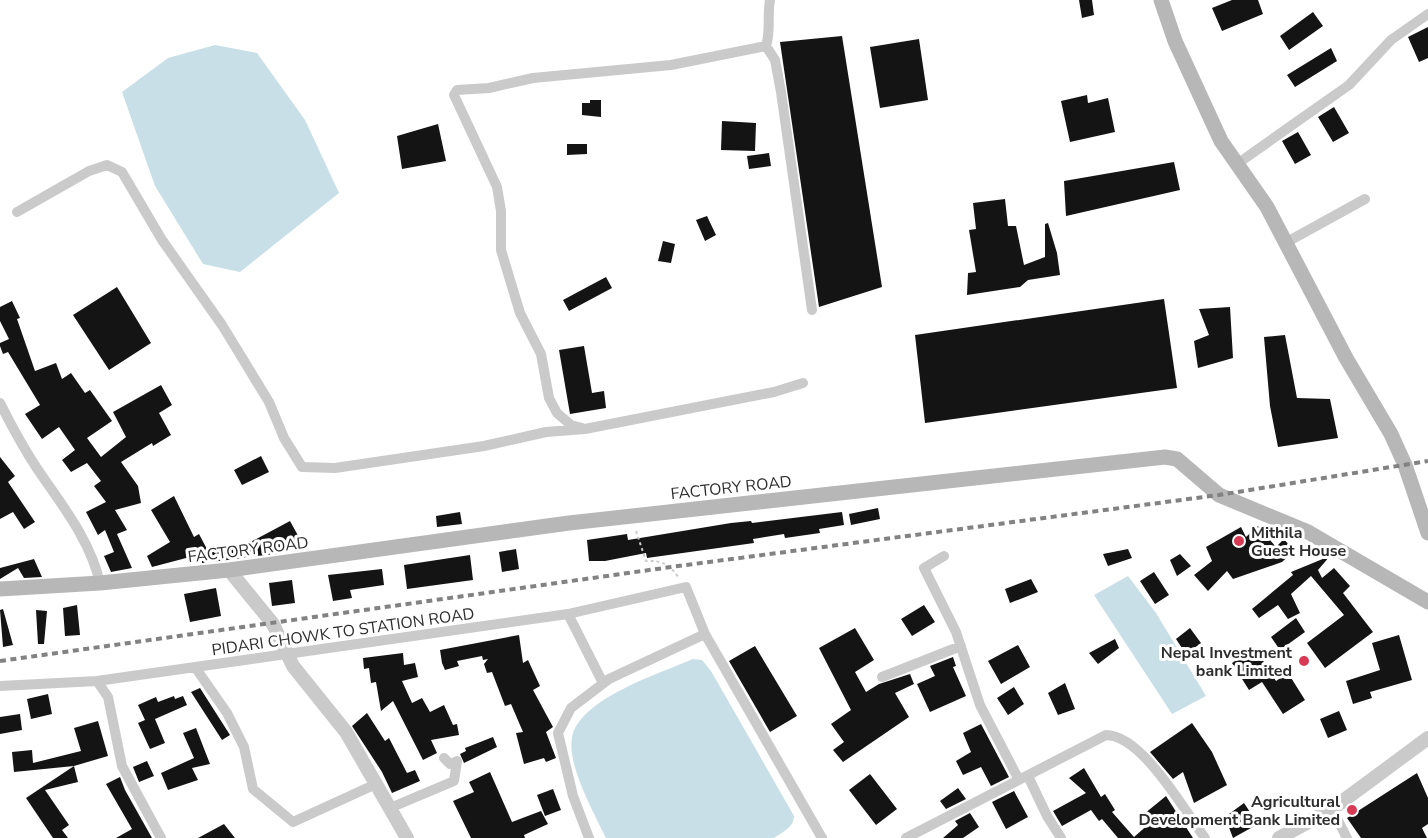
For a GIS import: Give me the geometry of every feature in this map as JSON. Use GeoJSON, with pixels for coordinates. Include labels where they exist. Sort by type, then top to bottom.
{"type":"FeatureCollection","features":[{"type":"Feature","properties":{"kind":"main road"},"geometry":{"type":"LineString","coordinates":[[1161,0],[1175,41],[1221,141],[1287,242],[1346,358],[1391,434],[1405,465],[1428,532]]}},
{"type":"Feature","properties":{"kind":"main road","name":"FACTORY ROAD"},"geometry":{"type":"LineString","coordinates":[[0,589],[100,583],[229,570],[633,516],[1166,457],[1177,459],[1219,495],[1308,532],[1428,602]]}},
{"type":"Feature","properties":{"kind":"street"},"geometry":{"type":"LineString","coordinates":[[765,46],[770,34],[768,11],[770,0]]}},
{"type":"Feature","properties":{"kind":"street"},"geometry":{"type":"LineString","coordinates":[[1237,164],[1349,85],[1391,40],[1428,14]]}},
{"type":"Feature","properties":{"kind":"street"},"geometry":{"type":"LineString","coordinates":[[765,46],[775,60],[781,92],[812,310]]}},
{"type":"Feature","properties":{"kind":"street"},"geometry":{"type":"LineString","coordinates":[[585,429],[571,425],[557,413],[549,398],[541,354],[520,313],[501,250],[501,211],[497,187],[454,95],[457,90],[489,88],[533,78],[670,66],[765,46]]}},
{"type":"Feature","properties":{"kind":"street"},"geometry":{"type":"LineString","coordinates":[[17,212],[89,171],[108,165],[122,172],[157,232],[222,325],[269,402],[284,438],[302,466],[335,468],[484,446],[546,432],[585,429],[774,392],[803,383]]}},
{"type":"Feature","properties":{"kind":"street"},"geometry":{"type":"LineString","coordinates":[[1287,242],[1365,199]]}},
{"type":"Feature","properties":{"kind":"street"},"geometry":{"type":"LineString","coordinates":[[0,403],[34,464],[85,541],[96,564],[100,583]]}},
{"type":"Feature","properties":{"kind":"street"},"geometry":{"type":"LineString","coordinates":[[944,556],[924,568],[961,646],[980,705],[1061,838]]}},
{"type":"Feature","properties":{"kind":"street"},"geometry":{"type":"LineString","coordinates":[[229,570],[273,624],[285,655],[346,732],[407,838]]}},
{"type":"Feature","properties":{"kind":"street"},"geometry":{"type":"LineString","coordinates":[[686,587],[705,634],[822,838]]}},
{"type":"Feature","properties":{"kind":"street","name":"PIDARI CHOWK TO STATION ROAD"},"geometry":{"type":"LineString","coordinates":[[0,686],[97,681],[285,655],[568,614],[686,587]]}},
{"type":"Feature","properties":{"kind":"street"},"geometry":{"type":"LineString","coordinates":[[568,614],[603,683]]}},
{"type":"Feature","properties":{"kind":"street"},"geometry":{"type":"LineString","coordinates":[[589,838],[573,796],[558,733],[571,708],[603,683],[705,634]]}},
{"type":"Feature","properties":{"kind":"street"},"geometry":{"type":"LineString","coordinates":[[882,677],[961,646]]}},
{"type":"Feature","properties":{"kind":"street"},"geometry":{"type":"LineString","coordinates":[[195,667],[227,713],[244,747],[253,789],[293,822],[376,784]]}},
{"type":"Feature","properties":{"kind":"street"},"geometry":{"type":"LineString","coordinates":[[97,681],[108,697],[122,766],[161,838]]}},
{"type":"Feature","properties":{"kind":"street"},"geometry":{"type":"LineString","coordinates":[[906,838],[1106,735],[1114,735],[1149,759],[1205,838]]}},
{"type":"Feature","properties":{"kind":"street"},"geometry":{"type":"LineString","coordinates":[[1279,838],[1332,809],[1428,738]]}},
{"type":"Feature","properties":{"kind":"street"},"geometry":{"type":"LineString","coordinates":[[390,808],[454,781],[457,761],[450,764],[444,758]]}},
{"type":"Feature","properties":{"kind":"street"},"geometry":{"type":"LineString","coordinates":[[1332,809],[1347,838]]}},
{"type":"Feature","properties":{"kind":"path"},"geometry":{"type":"LineString","coordinates":[[633,516],[641,551],[646,561],[659,560],[671,567],[686,587]]}},
{"type":"Feature","properties":{"kind":"water"},"geometry":{"type":"Polygon","coordinates":[[[215,45],[257,53],[305,120],[339,193],[240,272],[203,264],[155,186],[122,92],[168,58],[215,45]]]}},
{"type":"Feature","properties":{"kind":"water"},"geometry":{"type":"Polygon","coordinates":[[[1128,576],[1156,613],[1206,696],[1172,714],[1094,595],[1128,576]]]}},
{"type":"Feature","properties":{"kind":"water"},"geometry":{"type":"Polygon","coordinates":[[[693,659],[702,660],[711,671],[794,816],[794,820],[787,829],[774,838],[606,838],[577,775],[572,738],[578,724],[589,711],[623,689],[693,659]]]}},
{"type":"Feature","properties":{"kind":"building"},"geometry":{"type":"Polygon","coordinates":[[[1079,0],[1092,0],[1094,15],[1082,18],[1079,0]]]}},
{"type":"Feature","properties":{"kind":"building"},"geometry":{"type":"Polygon","coordinates":[[[1232,0],[1258,0],[1263,14],[1222,31],[1212,8],[1232,0]]]}},
{"type":"Feature","properties":{"kind":"building"},"geometry":{"type":"Polygon","coordinates":[[[1313,12],[1323,26],[1289,50],[1280,36],[1313,12]]]}},
{"type":"Feature","properties":{"kind":"building"},"geometry":{"type":"Polygon","coordinates":[[[1428,27],[1428,58],[1419,62],[1408,37],[1428,27]]]}},
{"type":"Feature","properties":{"kind":"building"},"geometry":{"type":"Polygon","coordinates":[[[842,36],[882,287],[819,307],[780,42],[842,36]]]}},
{"type":"Feature","properties":{"kind":"building"},"geometry":{"type":"Polygon","coordinates":[[[919,39],[928,100],[880,108],[870,47],[919,39]]]}},
{"type":"Feature","properties":{"kind":"building"},"geometry":{"type":"Polygon","coordinates":[[[1331,48],[1337,61],[1295,87],[1287,75],[1331,48]]]}},
{"type":"Feature","properties":{"kind":"building"},"geometry":{"type":"Polygon","coordinates":[[[1087,95],[1088,103],[1108,98],[1115,132],[1070,142],[1061,101],[1087,95]]]}},
{"type":"Feature","properties":{"kind":"building"},"geometry":{"type":"Polygon","coordinates":[[[590,100],[601,100],[601,117],[582,115],[582,103],[590,103],[590,100]]]}},
{"type":"Feature","properties":{"kind":"building"},"geometry":{"type":"Polygon","coordinates":[[[1334,107],[1349,133],[1333,142],[1318,117],[1334,107]]]}},
{"type":"Feature","properties":{"kind":"building"},"geometry":{"type":"Polygon","coordinates":[[[722,121],[756,123],[755,151],[721,150],[722,121]]]}},
{"type":"Feature","properties":{"kind":"building"},"geometry":{"type":"Polygon","coordinates":[[[438,124],[446,161],[402,169],[397,136],[438,124]]]}},
{"type":"Feature","properties":{"kind":"building"},"geometry":{"type":"Polygon","coordinates":[[[1298,132],[1311,155],[1295,164],[1282,141],[1298,132]]]}},
{"type":"Feature","properties":{"kind":"building"},"geometry":{"type":"Polygon","coordinates":[[[567,144],[587,144],[587,154],[567,155],[567,144]]]}},
{"type":"Feature","properties":{"kind":"building"},"geometry":{"type":"Polygon","coordinates":[[[769,153],[771,166],[749,169],[747,156],[769,153]]]}},
{"type":"Feature","properties":{"kind":"building"},"geometry":{"type":"Polygon","coordinates":[[[1174,162],[1180,190],[1066,216],[1064,181],[1174,162]]]}},
{"type":"Feature","properties":{"kind":"building"},"geometry":{"type":"Polygon","coordinates":[[[1005,199],[1008,226],[1016,226],[1024,265],[1045,257],[1045,224],[1048,223],[1057,253],[1060,275],[1028,280],[1020,287],[967,295],[968,273],[976,272],[969,230],[976,229],[973,203],[1005,199]]]}},
{"type":"Feature","properties":{"kind":"building"},"geometry":{"type":"Polygon","coordinates":[[[707,216],[716,235],[705,241],[696,220],[707,216]]]}},
{"type":"Feature","properties":{"kind":"building"},"geometry":{"type":"Polygon","coordinates":[[[663,241],[675,244],[671,263],[658,261],[663,241]]]}},
{"type":"Feature","properties":{"kind":"building"},"geometry":{"type":"Polygon","coordinates":[[[606,277],[612,288],[569,311],[563,300],[606,277]]]}},
{"type":"Feature","properties":{"kind":"building"},"geometry":{"type":"Polygon","coordinates":[[[117,287],[151,343],[109,370],[73,315],[117,287]]]}},
{"type":"Feature","properties":{"kind":"building"},"geometry":{"type":"Polygon","coordinates":[[[1164,299],[1177,388],[925,423],[915,335],[1164,299]]]}},
{"type":"Feature","properties":{"kind":"building"},"geometry":{"type":"Polygon","coordinates":[[[12,301],[20,318],[17,319],[35,371],[56,363],[62,379],[71,373],[85,393],[90,390],[112,421],[87,438],[101,457],[126,437],[113,412],[161,385],[172,405],[159,413],[171,435],[153,446],[152,443],[121,462],[138,486],[141,503],[115,510],[127,530],[117,534],[132,568],[111,572],[104,556],[114,552],[105,530],[98,535],[86,512],[106,502],[94,486],[101,481],[87,463],[71,472],[62,460],[75,450],[59,427],[42,439],[25,414],[40,405],[8,352],[3,354],[0,346],[0,343],[9,339],[0,321],[0,307],[12,301]]]}},
{"type":"Feature","properties":{"kind":"building"},"geometry":{"type":"Polygon","coordinates":[[[1230,307],[1233,358],[1198,368],[1194,341],[1209,335],[1199,309],[1230,307]]]}},
{"type":"Feature","properties":{"kind":"building"},"geometry":{"type":"Polygon","coordinates":[[[1285,335],[1297,398],[1330,399],[1338,438],[1278,447],[1270,406],[1264,337],[1285,335]]]}},
{"type":"Feature","properties":{"kind":"building"},"geometry":{"type":"Polygon","coordinates":[[[584,346],[592,393],[604,391],[606,408],[570,414],[559,350],[584,346]]]}},
{"type":"Feature","properties":{"kind":"building"},"geometry":{"type":"Polygon","coordinates":[[[261,456],[269,472],[242,485],[234,470],[261,456]]]}},
{"type":"Feature","properties":{"kind":"building"},"geometry":{"type":"Polygon","coordinates":[[[0,457],[15,476],[8,482],[35,522],[24,529],[13,512],[0,519],[0,457]]]}},
{"type":"Feature","properties":{"kind":"building"},"geometry":{"type":"Polygon","coordinates":[[[174,496],[194,537],[199,534],[208,551],[206,552],[243,546],[290,521],[301,541],[277,554],[256,556],[254,552],[244,558],[202,563],[202,554],[191,560],[190,557],[152,567],[147,556],[170,542],[151,510],[174,496]]]}},
{"type":"Feature","properties":{"kind":"building"},"geometry":{"type":"Polygon","coordinates":[[[878,508],[880,519],[851,525],[849,514],[878,508]]]}},
{"type":"Feature","properties":{"kind":"building"},"geometry":{"type":"Polygon","coordinates":[[[460,512],[462,524],[437,527],[436,516],[460,512]]]}},
{"type":"Feature","properties":{"kind":"building"},"geometry":{"type":"Polygon","coordinates":[[[842,512],[844,525],[819,529],[820,533],[785,538],[784,534],[753,539],[754,543],[647,558],[646,553],[605,561],[589,561],[587,540],[627,534],[628,540],[731,523],[751,521],[752,523],[842,512]]]}},
{"type":"Feature","properties":{"kind":"building"},"geometry":{"type":"Polygon","coordinates":[[[1258,526],[1276,547],[1284,539],[1294,551],[1282,562],[1233,579],[1227,571],[1208,591],[1194,575],[1212,561],[1206,547],[1241,527],[1246,537],[1258,526]]]}},
{"type":"Feature","properties":{"kind":"building"},"geometry":{"type":"Polygon","coordinates":[[[516,549],[519,569],[502,572],[499,552],[516,549]]]}},
{"type":"Feature","properties":{"kind":"building"},"geometry":{"type":"Polygon","coordinates":[[[1128,549],[1132,558],[1108,566],[1103,554],[1128,549]]]}},
{"type":"Feature","properties":{"kind":"building"},"geometry":{"type":"Polygon","coordinates":[[[1180,554],[1191,566],[1177,576],[1170,560],[1180,554]]]}},
{"type":"Feature","properties":{"kind":"building"},"geometry":{"type":"Polygon","coordinates":[[[470,555],[473,580],[407,589],[404,565],[470,555]]]}},
{"type":"Feature","properties":{"kind":"building"},"geometry":{"type":"Polygon","coordinates":[[[1330,556],[1318,570],[1322,578],[1334,568],[1350,586],[1343,593],[1373,632],[1325,668],[1307,643],[1344,615],[1311,576],[1291,594],[1300,613],[1288,619],[1278,605],[1259,618],[1252,609],[1293,575],[1291,572],[1330,556]]]}},
{"type":"Feature","properties":{"kind":"building"},"geometry":{"type":"Polygon","coordinates":[[[34,559],[42,577],[24,578],[18,568],[0,579],[0,568],[34,559]]]}},
{"type":"Feature","properties":{"kind":"building"},"geometry":{"type":"Polygon","coordinates":[[[382,569],[384,585],[350,590],[352,598],[333,601],[328,575],[382,569]]]}},
{"type":"Feature","properties":{"kind":"building"},"geometry":{"type":"Polygon","coordinates":[[[1154,572],[1169,595],[1155,604],[1140,581],[1154,572]]]}},
{"type":"Feature","properties":{"kind":"building"},"geometry":{"type":"Polygon","coordinates":[[[1031,579],[1038,592],[1010,603],[1005,589],[1031,579]]]}},
{"type":"Feature","properties":{"kind":"building"},"geometry":{"type":"Polygon","coordinates":[[[292,580],[295,603],[272,606],[269,583],[292,580]]]}},
{"type":"Feature","properties":{"kind":"building"},"geometry":{"type":"Polygon","coordinates":[[[216,588],[221,616],[190,622],[184,594],[216,588]]]}},
{"type":"Feature","properties":{"kind":"building"},"geometry":{"type":"Polygon","coordinates":[[[77,605],[80,635],[65,636],[63,608],[77,605]]]}},
{"type":"Feature","properties":{"kind":"building"},"geometry":{"type":"Polygon","coordinates":[[[924,605],[935,622],[912,636],[901,619],[924,605]]]}},
{"type":"Feature","properties":{"kind":"building"},"geometry":{"type":"Polygon","coordinates":[[[3,609],[13,645],[3,647],[0,610],[3,609]]]}},
{"type":"Feature","properties":{"kind":"building"},"geometry":{"type":"Polygon","coordinates":[[[36,610],[47,611],[44,644],[38,644],[36,610]]]}},
{"type":"Feature","properties":{"kind":"building"},"geometry":{"type":"Polygon","coordinates":[[[1296,618],[1305,632],[1280,650],[1271,637],[1296,618]]]}},
{"type":"Feature","properties":{"kind":"building"},"geometry":{"type":"Polygon","coordinates":[[[855,628],[874,660],[855,672],[866,692],[879,684],[910,674],[914,684],[895,693],[909,717],[843,762],[833,750],[844,742],[831,724],[851,710],[819,648],[855,628]]]}},
{"type":"Feature","properties":{"kind":"building"},"geometry":{"type":"Polygon","coordinates":[[[1190,628],[1201,643],[1186,654],[1176,639],[1190,628]]]}},
{"type":"Feature","properties":{"kind":"building"},"geometry":{"type":"Polygon","coordinates":[[[519,635],[523,663],[528,660],[540,686],[533,690],[553,727],[546,732],[556,758],[546,762],[544,758],[524,764],[516,733],[523,732],[511,704],[505,706],[492,672],[487,673],[484,664],[488,659],[483,660],[482,656],[457,661],[459,666],[445,670],[442,663],[440,650],[519,635]]]}},
{"type":"Feature","properties":{"kind":"building"},"geometry":{"type":"Polygon","coordinates":[[[1399,635],[1412,680],[1370,692],[1372,698],[1353,704],[1346,681],[1380,670],[1372,643],[1399,635]]]}},
{"type":"Feature","properties":{"kind":"building"},"geometry":{"type":"Polygon","coordinates":[[[1115,639],[1119,648],[1098,664],[1089,653],[1115,639]]]}},
{"type":"Feature","properties":{"kind":"building"},"geometry":{"type":"Polygon","coordinates":[[[1018,645],[1030,667],[1001,684],[988,661],[1018,645]]]}},
{"type":"Feature","properties":{"kind":"building"},"geometry":{"type":"Polygon","coordinates":[[[755,646],[797,716],[770,732],[729,661],[755,646]]]}},
{"type":"Feature","properties":{"kind":"building"},"geometry":{"type":"Polygon","coordinates":[[[1255,648],[1276,681],[1288,673],[1305,700],[1283,714],[1262,682],[1249,690],[1232,663],[1255,648]]]}},
{"type":"Feature","properties":{"kind":"building"},"geometry":{"type":"Polygon","coordinates":[[[403,653],[404,665],[415,663],[418,677],[402,681],[412,703],[422,698],[430,712],[444,705],[453,725],[457,724],[459,735],[431,740],[437,753],[423,760],[393,701],[381,711],[376,682],[371,683],[369,668],[364,669],[363,658],[403,653]]]}},
{"type":"Feature","properties":{"kind":"building"},"geometry":{"type":"Polygon","coordinates":[[[953,657],[956,666],[953,667],[966,696],[930,712],[917,684],[935,676],[930,666],[953,657]]]}},
{"type":"Feature","properties":{"kind":"building"},"geometry":{"type":"Polygon","coordinates":[[[1065,683],[1075,709],[1058,715],[1048,693],[1065,683]]]}},
{"type":"Feature","properties":{"kind":"building"},"geometry":{"type":"Polygon","coordinates":[[[1014,687],[1024,704],[1008,715],[997,698],[1014,687]]]}},
{"type":"Feature","properties":{"kind":"building"},"geometry":{"type":"Polygon","coordinates":[[[200,688],[230,735],[222,740],[191,692],[200,688]]]}},
{"type":"Feature","properties":{"kind":"building"},"geometry":{"type":"Polygon","coordinates":[[[48,694],[52,714],[31,719],[27,699],[48,694]]]}},
{"type":"Feature","properties":{"kind":"building"},"geometry":{"type":"Polygon","coordinates":[[[174,696],[175,699],[183,696],[187,705],[155,719],[165,743],[150,749],[138,723],[145,720],[138,705],[156,697],[158,702],[174,696]]]}},
{"type":"Feature","properties":{"kind":"building"},"geometry":{"type":"Polygon","coordinates":[[[1339,711],[1347,730],[1328,738],[1320,719],[1339,711]]]}},
{"type":"Feature","properties":{"kind":"building"},"geometry":{"type":"Polygon","coordinates":[[[367,713],[385,741],[389,738],[407,773],[415,770],[420,781],[392,793],[382,772],[352,726],[367,713]]]}},
{"type":"Feature","properties":{"kind":"building"},"geometry":{"type":"Polygon","coordinates":[[[20,714],[22,730],[0,734],[0,717],[20,714]]]}},
{"type":"Feature","properties":{"kind":"building"},"geometry":{"type":"Polygon","coordinates":[[[98,721],[108,756],[74,766],[14,772],[12,752],[32,750],[33,763],[81,751],[74,728],[98,721]]]}},
{"type":"Feature","properties":{"kind":"building"},"geometry":{"type":"Polygon","coordinates":[[[1192,723],[1212,752],[1227,785],[1194,803],[1183,772],[1173,779],[1150,752],[1192,723]]]}},
{"type":"Feature","properties":{"kind":"building"},"geometry":{"type":"Polygon","coordinates":[[[981,724],[1009,777],[991,786],[981,767],[963,775],[956,761],[971,752],[963,733],[981,724]]]}},
{"type":"Feature","properties":{"kind":"building"},"geometry":{"type":"Polygon","coordinates":[[[196,728],[210,764],[192,768],[198,780],[168,790],[161,773],[194,758],[183,733],[196,728]]]}},
{"type":"Feature","properties":{"kind":"building"},"geometry":{"type":"Polygon","coordinates":[[[493,737],[497,747],[464,763],[460,754],[466,751],[465,748],[493,737]]]}},
{"type":"Feature","properties":{"kind":"building"},"geometry":{"type":"Polygon","coordinates":[[[147,761],[154,776],[139,782],[133,767],[147,761]]]}},
{"type":"Feature","properties":{"kind":"building"},"geometry":{"type":"Polygon","coordinates":[[[74,766],[78,782],[45,790],[69,825],[62,830],[68,838],[53,838],[26,798],[74,766]]]}},
{"type":"Feature","properties":{"kind":"building"},"geometry":{"type":"Polygon","coordinates":[[[1084,768],[1101,797],[1105,794],[1115,810],[1112,812],[1134,837],[1150,823],[1144,814],[1166,796],[1193,838],[1118,838],[1102,819],[1099,821],[1091,810],[1062,826],[1053,811],[1086,793],[1069,778],[1084,768]]]}},
{"type":"Feature","properties":{"kind":"building"},"geometry":{"type":"Polygon","coordinates":[[[490,772],[512,822],[541,811],[548,824],[524,835],[525,838],[471,838],[453,801],[474,792],[469,782],[490,772]]]}},
{"type":"Feature","properties":{"kind":"building"},"geometry":{"type":"Polygon","coordinates":[[[1417,773],[1428,798],[1428,824],[1422,828],[1427,838],[1361,838],[1347,818],[1417,773]]]}},
{"type":"Feature","properties":{"kind":"building"},"geometry":{"type":"Polygon","coordinates":[[[870,774],[897,809],[876,825],[849,790],[870,774]]]}},
{"type":"Feature","properties":{"kind":"building"},"geometry":{"type":"Polygon","coordinates":[[[120,777],[152,838],[116,838],[132,829],[106,784],[120,777]]]}},
{"type":"Feature","properties":{"kind":"building"},"geometry":{"type":"Polygon","coordinates":[[[958,788],[966,799],[946,809],[940,801],[958,788]]]}},
{"type":"Feature","properties":{"kind":"building"},"geometry":{"type":"Polygon","coordinates":[[[553,789],[561,810],[545,816],[537,795],[553,789]]]}},
{"type":"Feature","properties":{"kind":"building"},"geometry":{"type":"Polygon","coordinates":[[[1014,791],[1028,817],[1006,829],[992,802],[1014,791]]]}},
{"type":"Feature","properties":{"kind":"building"},"geometry":{"type":"Polygon","coordinates":[[[1244,803],[1258,824],[1233,838],[1225,817],[1244,803]]]}},
{"type":"Feature","properties":{"kind":"building"},"geometry":{"type":"Polygon","coordinates":[[[970,813],[979,827],[963,838],[943,838],[958,825],[955,821],[970,813]]]}},
{"type":"Feature","properties":{"kind":"building"},"geometry":{"type":"Polygon","coordinates":[[[224,824],[235,838],[198,838],[224,824]]]}},
{"type":"Feature","properties":{"kind":"railway"},"geometry":{"type":"LineString","coordinates":[[0,661],[671,567],[1219,495],[1428,461]]}},
{"type":"Feature","properties":{"kind":"place","name":"Mithila Guest House"},"geometry":{"type":"Point","coordinates":[1239,541]}},
{"type":"Feature","properties":{"kind":"place","name":"Nepal Investment bank Limited"},"geometry":{"type":"Point","coordinates":[1304,661]}},
{"type":"Feature","properties":{"kind":"place","name":"Agricultural Development Bank Limited"},"geometry":{"type":"Point","coordinates":[1352,810]}}]}
